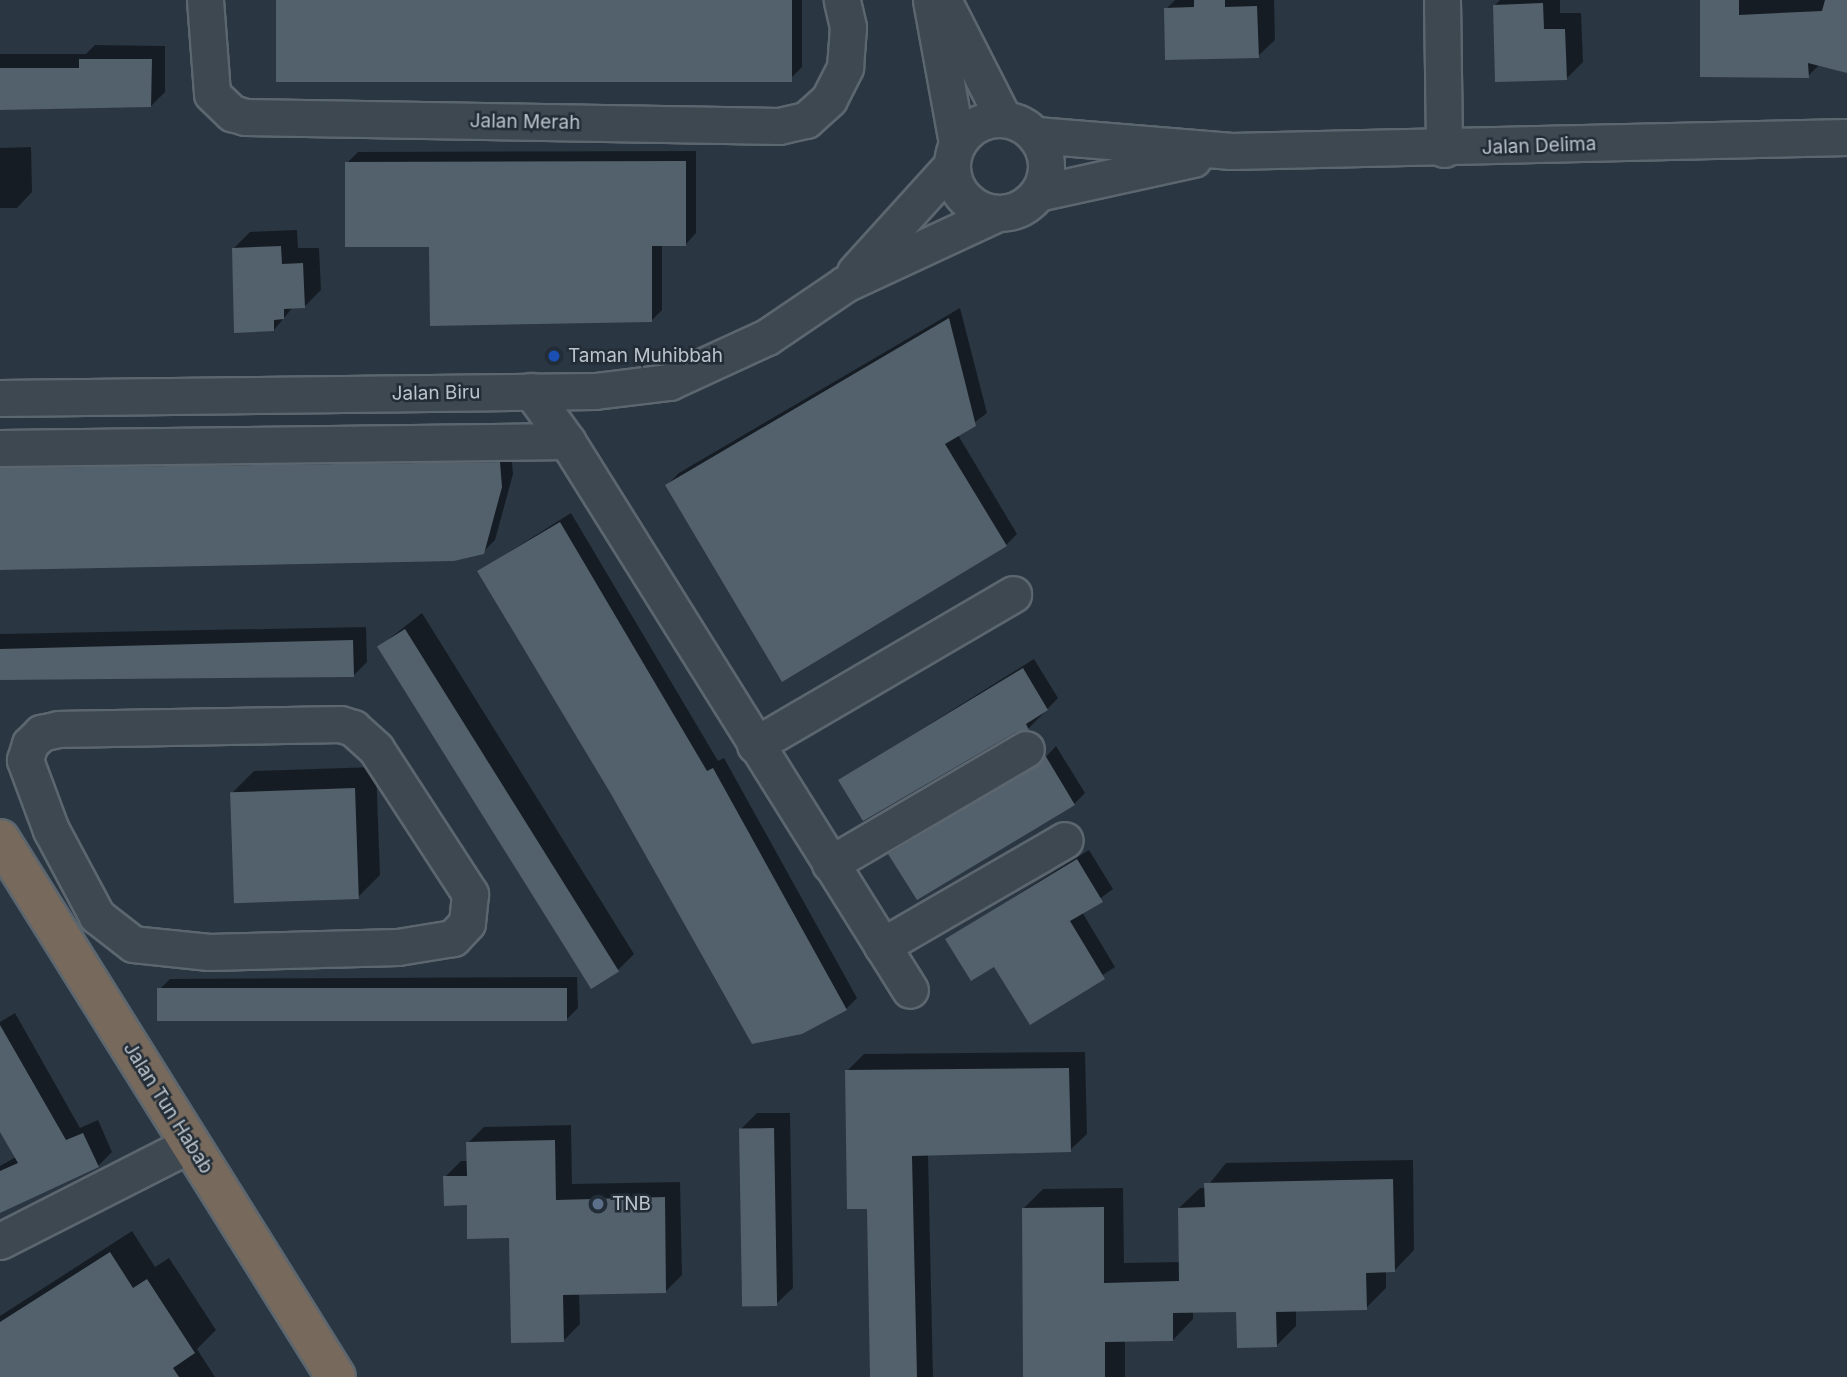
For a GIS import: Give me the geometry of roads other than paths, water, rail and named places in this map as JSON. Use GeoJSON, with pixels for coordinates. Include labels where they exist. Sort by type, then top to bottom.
{"type":"FeatureCollection","features":[{"type":"Feature","properties":{"kind":"highway","name":"Jalan Tun Habab"},"geometry":{"type":"LineString","coordinates":[[1,840],[337,1377]]}},
{"type":"Feature","properties":{"kind":"street","name":"Jalan Merah"},"geometry":{"type":"LineString","coordinates":[[205,0],[212,94],[232,113],[245,117],[779,126],[806,120],[829,99],[845,67],[848,27],[842,0]]}},
{"type":"Feature","properties":{"kind":"street"},"geometry":{"type":"LineString","coordinates":[[930,0],[954,155],[956,186],[969,203],[996,214],[1019,208],[1038,193],[1047,164],[1036,135],[1003,118],[943,0]]}},
{"type":"Feature","properties":{"kind":"street"},"geometry":{"type":"LineString","coordinates":[[1442,0],[1444,149]]}},
{"type":"Feature","properties":{"kind":"street"},"geometry":{"type":"LineString","coordinates":[[954,155],[976,124],[1003,118]]}},
{"type":"Feature","properties":{"kind":"street","name":"Jalan Delima"},"geometry":{"type":"LineString","coordinates":[[1036,135],[1231,150],[1444,149],[1847,137]]}},
{"type":"Feature","properties":{"kind":"street","name":"Jalan Delima"},"geometry":{"type":"LineString","coordinates":[[1038,193],[1231,150]]}},
{"type":"Feature","properties":{"kind":"street","name":"Jalan Biru"},"geometry":{"type":"LineString","coordinates":[[845,284],[954,155]]}},
{"type":"Feature","properties":{"kind":"street","name":"Jalan Biru"},"geometry":{"type":"LineString","coordinates":[[0,398],[633,389],[669,382],[767,337],[845,284],[996,214]]}},
{"type":"Feature","properties":{"kind":"street"},"geometry":{"type":"LineString","coordinates":[[531,391],[567,441],[910,990]]}},
{"type":"Feature","properties":{"kind":"street"},"geometry":{"type":"LineString","coordinates":[[0,448],[567,441]]}},
{"type":"Feature","properties":{"kind":"street"},"geometry":{"type":"LineString","coordinates":[[755,745],[1013,594]]}},
{"type":"Feature","properties":{"kind":"street"},"geometry":{"type":"LineString","coordinates":[[340,724],[353,728],[376,749],[470,894],[471,910],[467,923],[453,938],[434,944],[209,952],[133,944],[97,916],[51,830],[25,760],[30,744],[41,733],[340,724]]}},
{"type":"Feature","properties":{"kind":"street"},"geometry":{"type":"LineString","coordinates":[[830,864],[1026,749]]}},
{"type":"Feature","properties":{"kind":"street"},"geometry":{"type":"LineString","coordinates":[[1,840],[51,830]]}},
{"type":"Feature","properties":{"kind":"street"},"geometry":{"type":"LineString","coordinates":[[882,946],[1065,840]]}},
{"type":"Feature","properties":{"kind":"street"},"geometry":{"type":"LineString","coordinates":[[0,1241],[190,1144]]}},
{"type":"Feature","properties":{"kind":"place","name":"Taman Muhibbah"},"geometry":{"type":"Point","coordinates":[554,356]}},
{"type":"Feature","properties":{"kind":"place","name":"TNB"},"geometry":{"type":"Point","coordinates":[598,1204]}}]}
